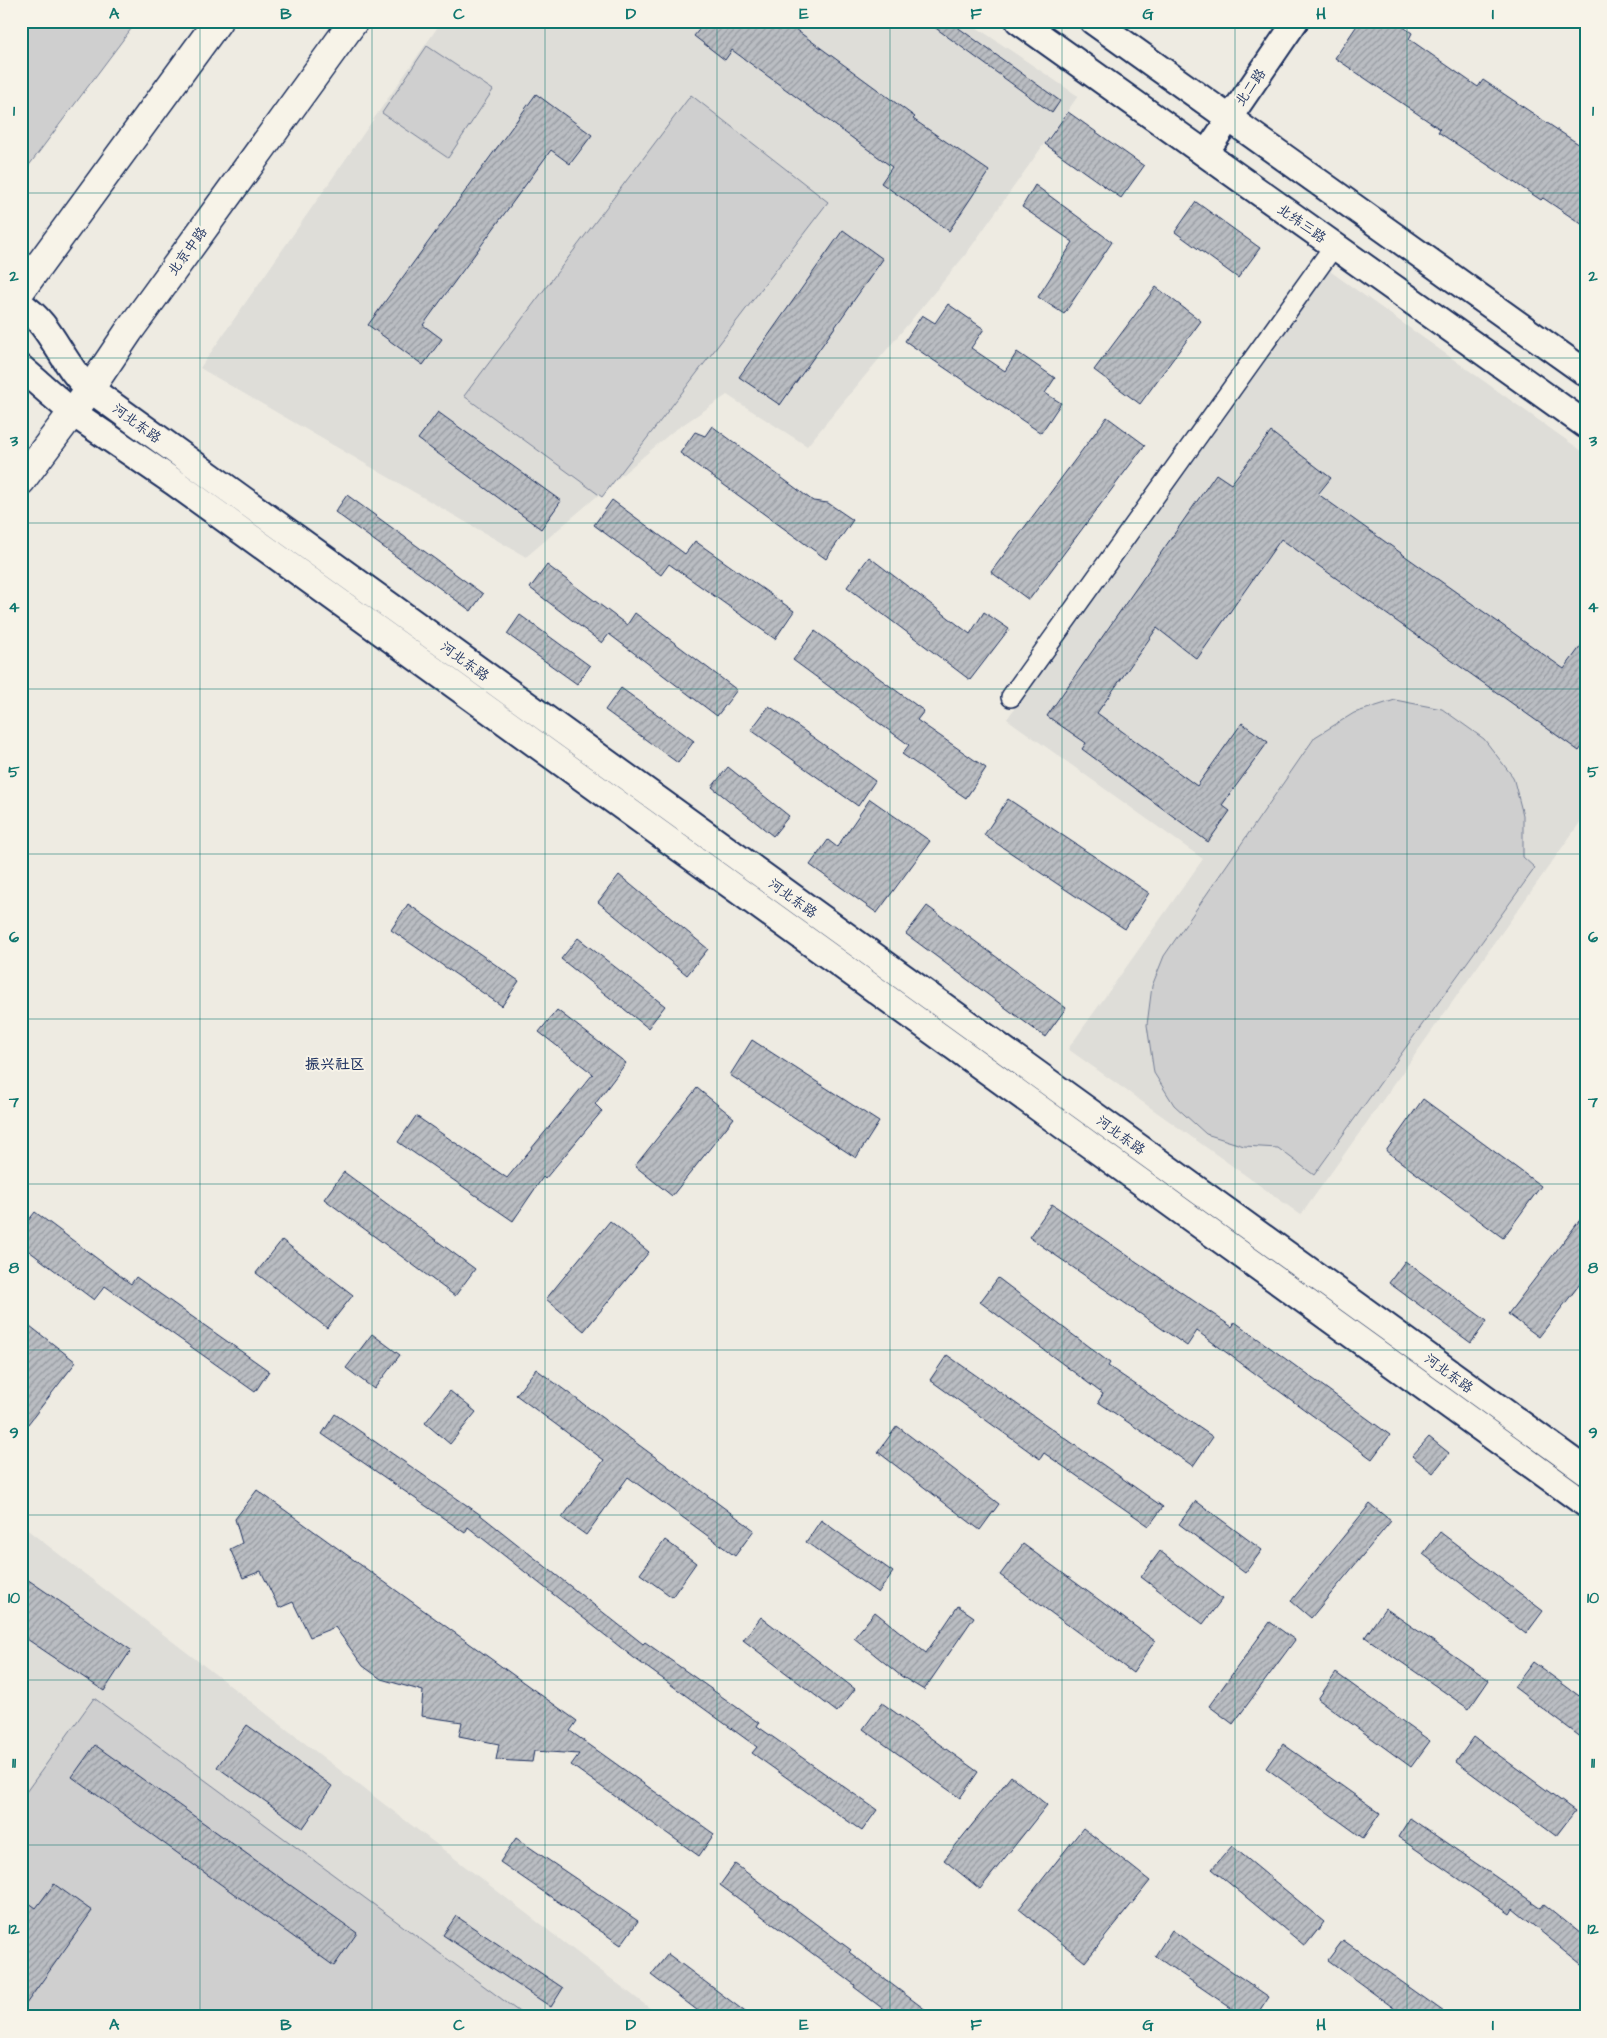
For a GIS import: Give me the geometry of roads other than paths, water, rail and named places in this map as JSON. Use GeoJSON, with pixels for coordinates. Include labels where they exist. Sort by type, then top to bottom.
{"type":"FeatureCollection","features":[{"type":"Feature","properties":{"kind":"main road"},"geometry":{"type":"LineString","coordinates":[[21,290],[218,21]]}},
{"type":"Feature","properties":{"kind":"main road","name":"北京中路"},"geometry":{"type":"LineString","coordinates":[[21,481],[73,413],[129,330],[354,21]]}},
{"type":"Feature","properties":{"kind":"main road","name":"北纬三路"},"geometry":{"type":"LineString","coordinates":[[1018,21],[1586,425]]}},
{"type":"Feature","properties":{"kind":"main road"},"geometry":{"type":"LineString","coordinates":[[1093,21],[1586,373]]}},
{"type":"Feature","properties":{"kind":"main road","name":"河北东路"},"geometry":{"type":"LineString","coordinates":[[21,305],[33,313],[76,377],[90,389],[1586,1472]]}},
{"type":"Feature","properties":{"kind":"main road"},"geometry":{"type":"LineString","coordinates":[[21,368],[73,413],[174,482],[1586,1504]]}},
{"type":"Feature","properties":{"kind":"street","name":"北二路"},"geometry":{"type":"LineString","coordinates":[[1205,154],[1296,21]]}},
{"type":"Feature","properties":{"kind":"street"},"geometry":{"type":"LineString","coordinates":[[1011,697],[1334,246]]}},
{"type":"Feature","properties":{"kind":"district","name":"振兴社区"},"geometry":{"type":"Point","coordinates":[335,1064]}}]}
